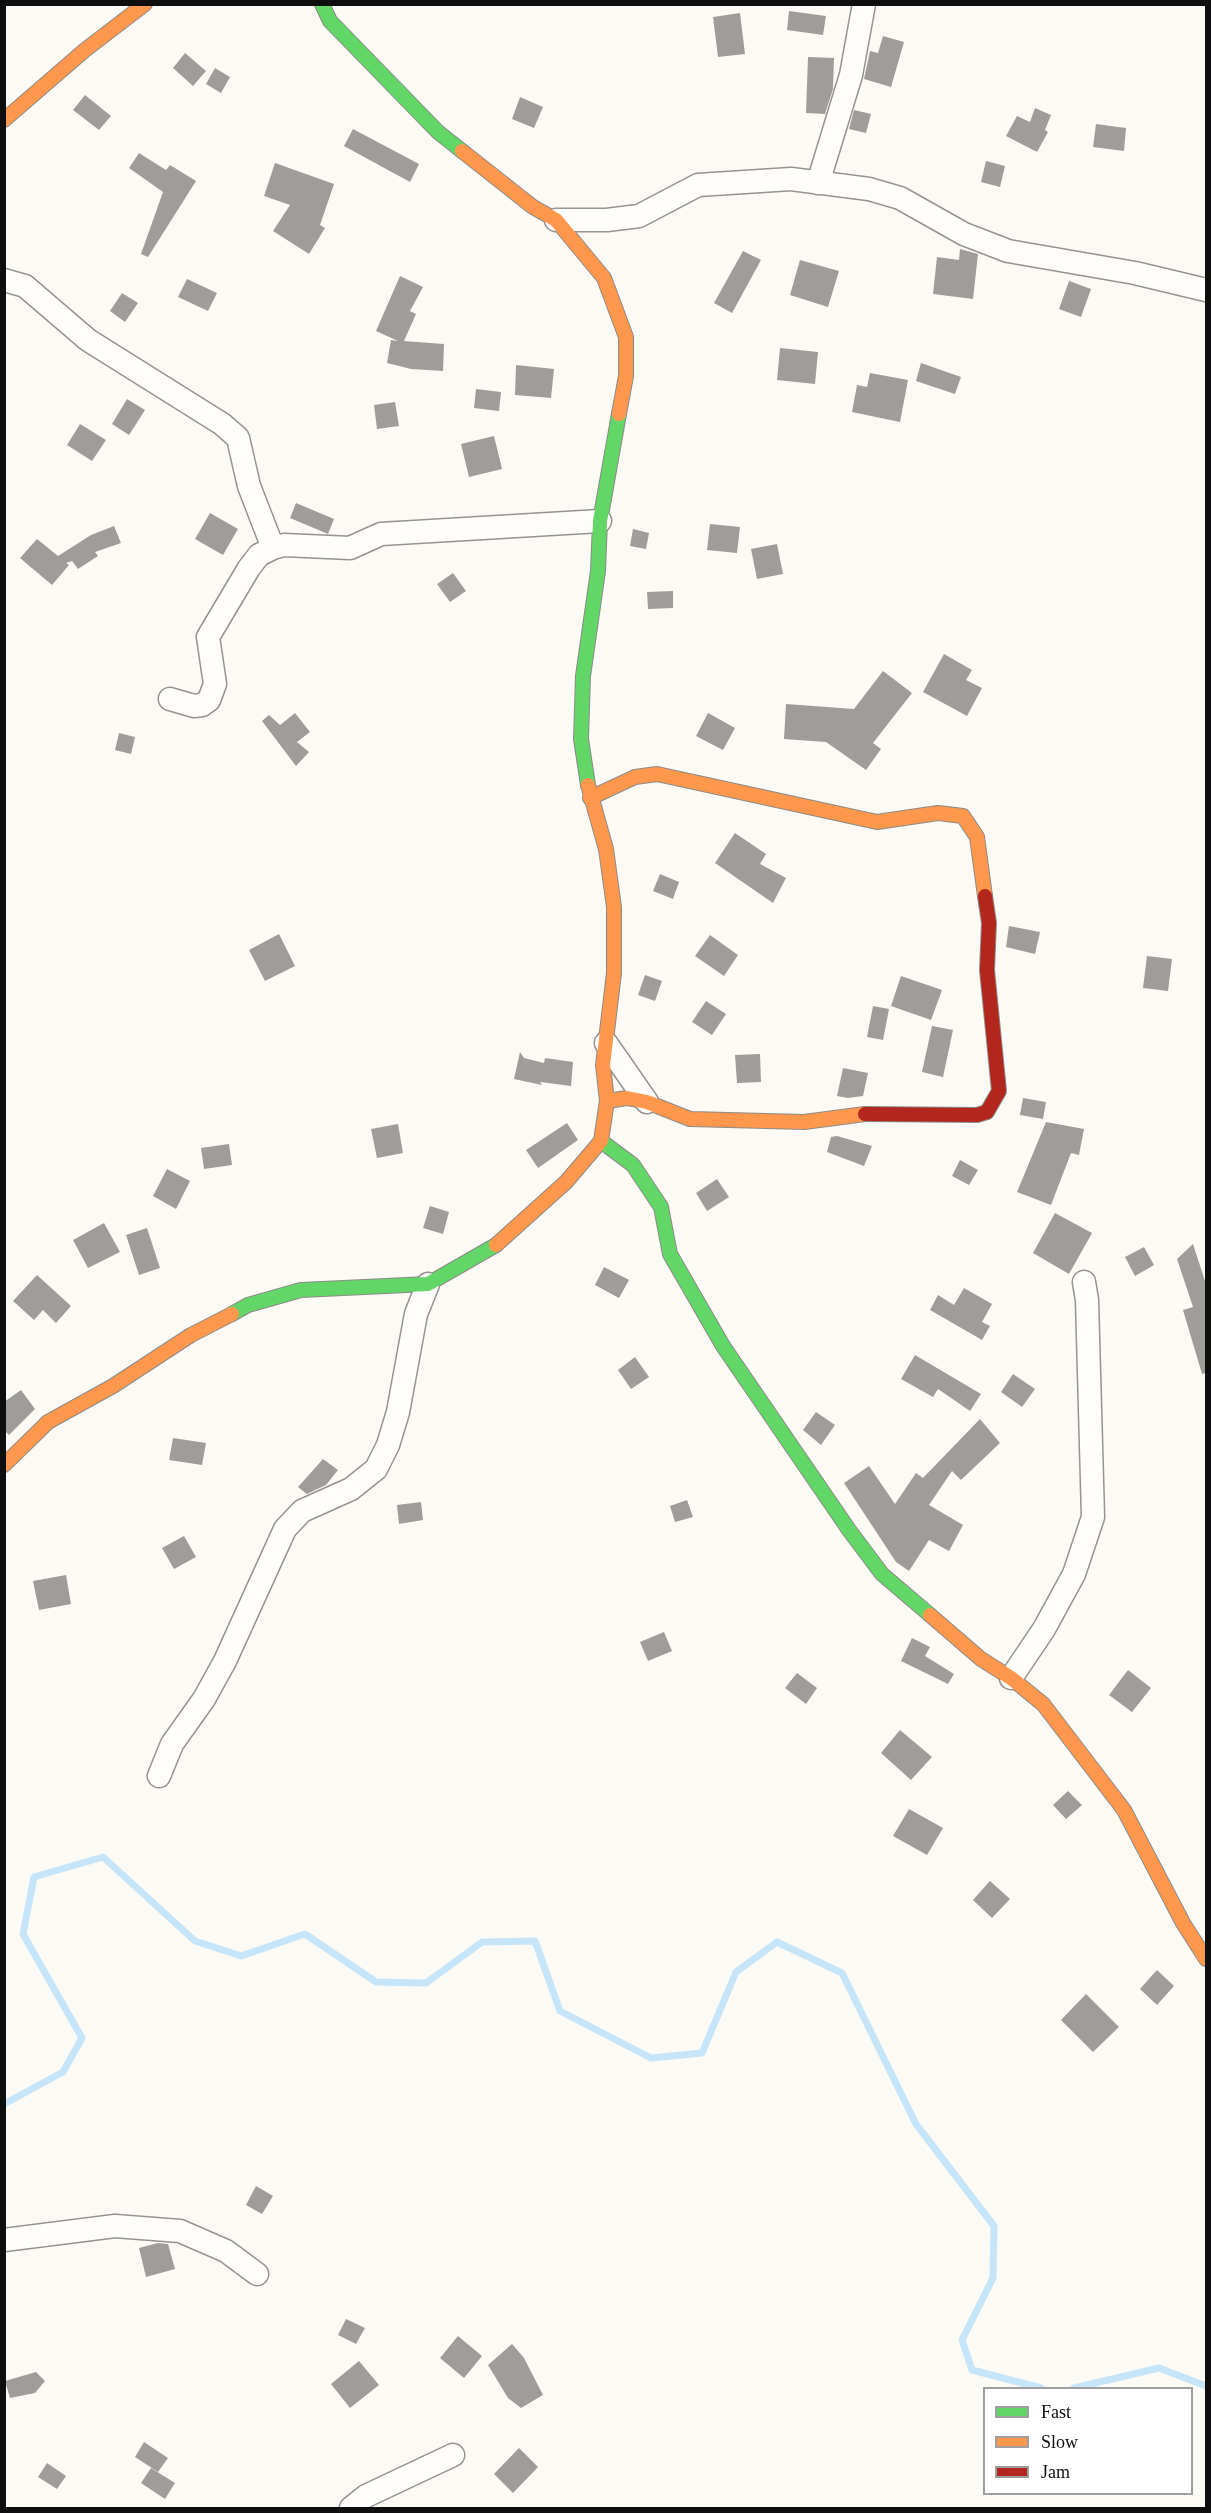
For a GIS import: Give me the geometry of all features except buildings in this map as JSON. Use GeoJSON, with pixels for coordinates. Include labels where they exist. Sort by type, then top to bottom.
{"type":"FeatureCollection","features":[{"type":"Feature","properties":{"kind":"street"},"geometry":{"type":"LineString","coordinates":[[4,120],[86,50],[145,4]]}},
{"type":"Feature","properties":{"kind":"street"},"geometry":{"type":"LineString","coordinates":[[4,1465],[48,1422],[113,1386],[190,1335],[248,1305],[301,1290],[428,1284],[449,1274],[501,1242],[566,1182],[601,1141],[607,1101],[603,1065],[614,973],[614,907],[606,849],[590,798],[581,739],[583,676],[598,571],[600,521],[626,376],[626,337],[604,278],[556,220],[524,200],[438,132],[330,21],[322,4]]}},
{"type":"Feature","properties":{"kind":"street"},"geometry":{"type":"LineString","coordinates":[[818,183],[851,75],[864,4]]}},
{"type":"Feature","properties":{"kind":"street"},"geometry":{"type":"LineString","coordinates":[[556,220],[608,220],[639,216],[698,184],[792,179],[869,189],[900,198],[964,234],[1008,251],[1135,273],[1206,290]]}},
{"type":"Feature","properties":{"kind":"street"},"geometry":{"type":"LineString","coordinates":[[4,280],[26,286],[88,340],[222,424],[238,438],[249,486],[273,548]]}},
{"type":"Feature","properties":{"kind":"street"},"geometry":{"type":"LineString","coordinates":[[170,699],[194,706],[202,705],[209,700],[215,684],[208,637],[249,568],[260,555],[273,548],[284,545],[350,548],[381,534],[600,521]]}},
{"type":"Feature","properties":{"kind":"street"},"geometry":{"type":"LineString","coordinates":[[590,798],[635,777],[657,774],[877,822],[938,813],[963,816],[970,823],[977,837],[989,923],[987,970],[999,1091],[987,1112],[977,1115],[868,1114],[804,1122],[730,1122],[690,1119],[647,1102],[627,1098],[607,1101]]}},
{"type":"Feature","properties":{"kind":"street"},"geometry":{"type":"LineString","coordinates":[[606,1043],[647,1102]]}},
{"type":"Feature","properties":{"kind":"street"},"geometry":{"type":"LineString","coordinates":[[601,1141],[633,1165],[661,1207],[670,1254],[723,1346],[882,1574],[981,1659],[1011,1678],[1043,1704],[1124,1810],[1183,1923],[1206,1959]]}},
{"type":"Feature","properties":{"kind":"street"},"geometry":{"type":"LineString","coordinates":[[1011,1678],[1044,1629],[1074,1574],[1093,1517],[1087,1300],[1084,1282]]}},
{"type":"Feature","properties":{"kind":"street"},"geometry":{"type":"LineString","coordinates":[[159,1776],[172,1744],[204,1699],[225,1661],[285,1529],[302,1511],[351,1489],[376,1469],[388,1445],[398,1412],[416,1314],[428,1284]]}},
{"type":"Feature","properties":{"kind":"street"},"geometry":{"type":"LineString","coordinates":[[4,2240],[115,2226],[180,2231],[226,2251],[256,2274]]}},
{"type":"Feature","properties":{"kind":"street"},"geometry":{"type":"LineString","coordinates":[[351,2508],[366,2496],[453,2455]]}},
{"type":"Feature","properties":{"kind":"waterway"},"geometry":{"type":"LineString","coordinates":[[4,2104],[63,2072],[82,2038],[23,1934],[34,1877],[103,1857],[195,1941],[241,1956],[305,1934],[376,1982],[426,1983],[482,1942],[535,1941],[560,2011],[651,2058],[702,2053],[736,1972],[777,1942],[842,1973],[916,2124],[994,2226],[993,2278],[962,2340],[972,2370],[1037,2387]]}},
{"type":"Feature","properties":{"kind":"waterway"},"geometry":{"type":"LineString","coordinates":[[1078,2387],[1159,2368],[1206,2386]]}},
{"type":"Feature","properties":{"kind":"traffic: fast"},"geometry":{"type":"LineString","coordinates":[[322,4],[330,21],[438,132],[462,151]]}},
{"type":"Feature","properties":{"kind":"traffic: fast"},"geometry":{"type":"LineString","coordinates":[[588,785],[581,739],[583,676],[598,571],[600,521],[619,414]]}},
{"type":"Feature","properties":{"kind":"traffic: fast"},"geometry":{"type":"LineString","coordinates":[[601,1141],[633,1165],[661,1207],[670,1254],[723,1346],[849,1530],[882,1574],[930,1615]]}},
{"type":"Feature","properties":{"kind":"traffic: fast"},"geometry":{"type":"LineString","coordinates":[[232,1314],[248,1305],[301,1290],[428,1284],[496,1245]]}},
{"type":"Feature","properties":{"kind":"traffic: slow"},"geometry":{"type":"LineString","coordinates":[[4,120],[85,50],[145,4]]}},
{"type":"Feature","properties":{"kind":"traffic: slow"},"geometry":{"type":"LineString","coordinates":[[462,151],[533,207],[556,220],[604,278],[626,337],[626,376],[619,414]]}},
{"type":"Feature","properties":{"kind":"traffic: slow"},"geometry":{"type":"LineString","coordinates":[[590,798],[635,777],[657,774],[877,822],[938,813],[963,816],[977,837],[985,896]]}},
{"type":"Feature","properties":{"kind":"traffic: slow"},"geometry":{"type":"LineString","coordinates":[[496,1245],[566,1182],[601,1141],[607,1101],[603,1065],[614,973],[614,907],[606,849],[588,785]]}},
{"type":"Feature","properties":{"kind":"traffic: slow"},"geometry":{"type":"LineString","coordinates":[[607,1101],[627,1098],[647,1102],[690,1119],[804,1122],[865,1114]]}},
{"type":"Feature","properties":{"kind":"traffic: slow"},"geometry":{"type":"LineString","coordinates":[[4,1465],[48,1422],[113,1386],[191,1335],[232,1314]]}},
{"type":"Feature","properties":{"kind":"traffic: slow"},"geometry":{"type":"LineString","coordinates":[[930,1615],[981,1659],[1011,1678],[1043,1704],[1124,1810],[1183,1923],[1206,1959]]}},
{"type":"Feature","properties":{"kind":"traffic: jam"},"geometry":{"type":"LineString","coordinates":[[865,1114],[977,1115],[987,1112],[999,1091],[987,970],[989,923],[985,896]]}}]}
